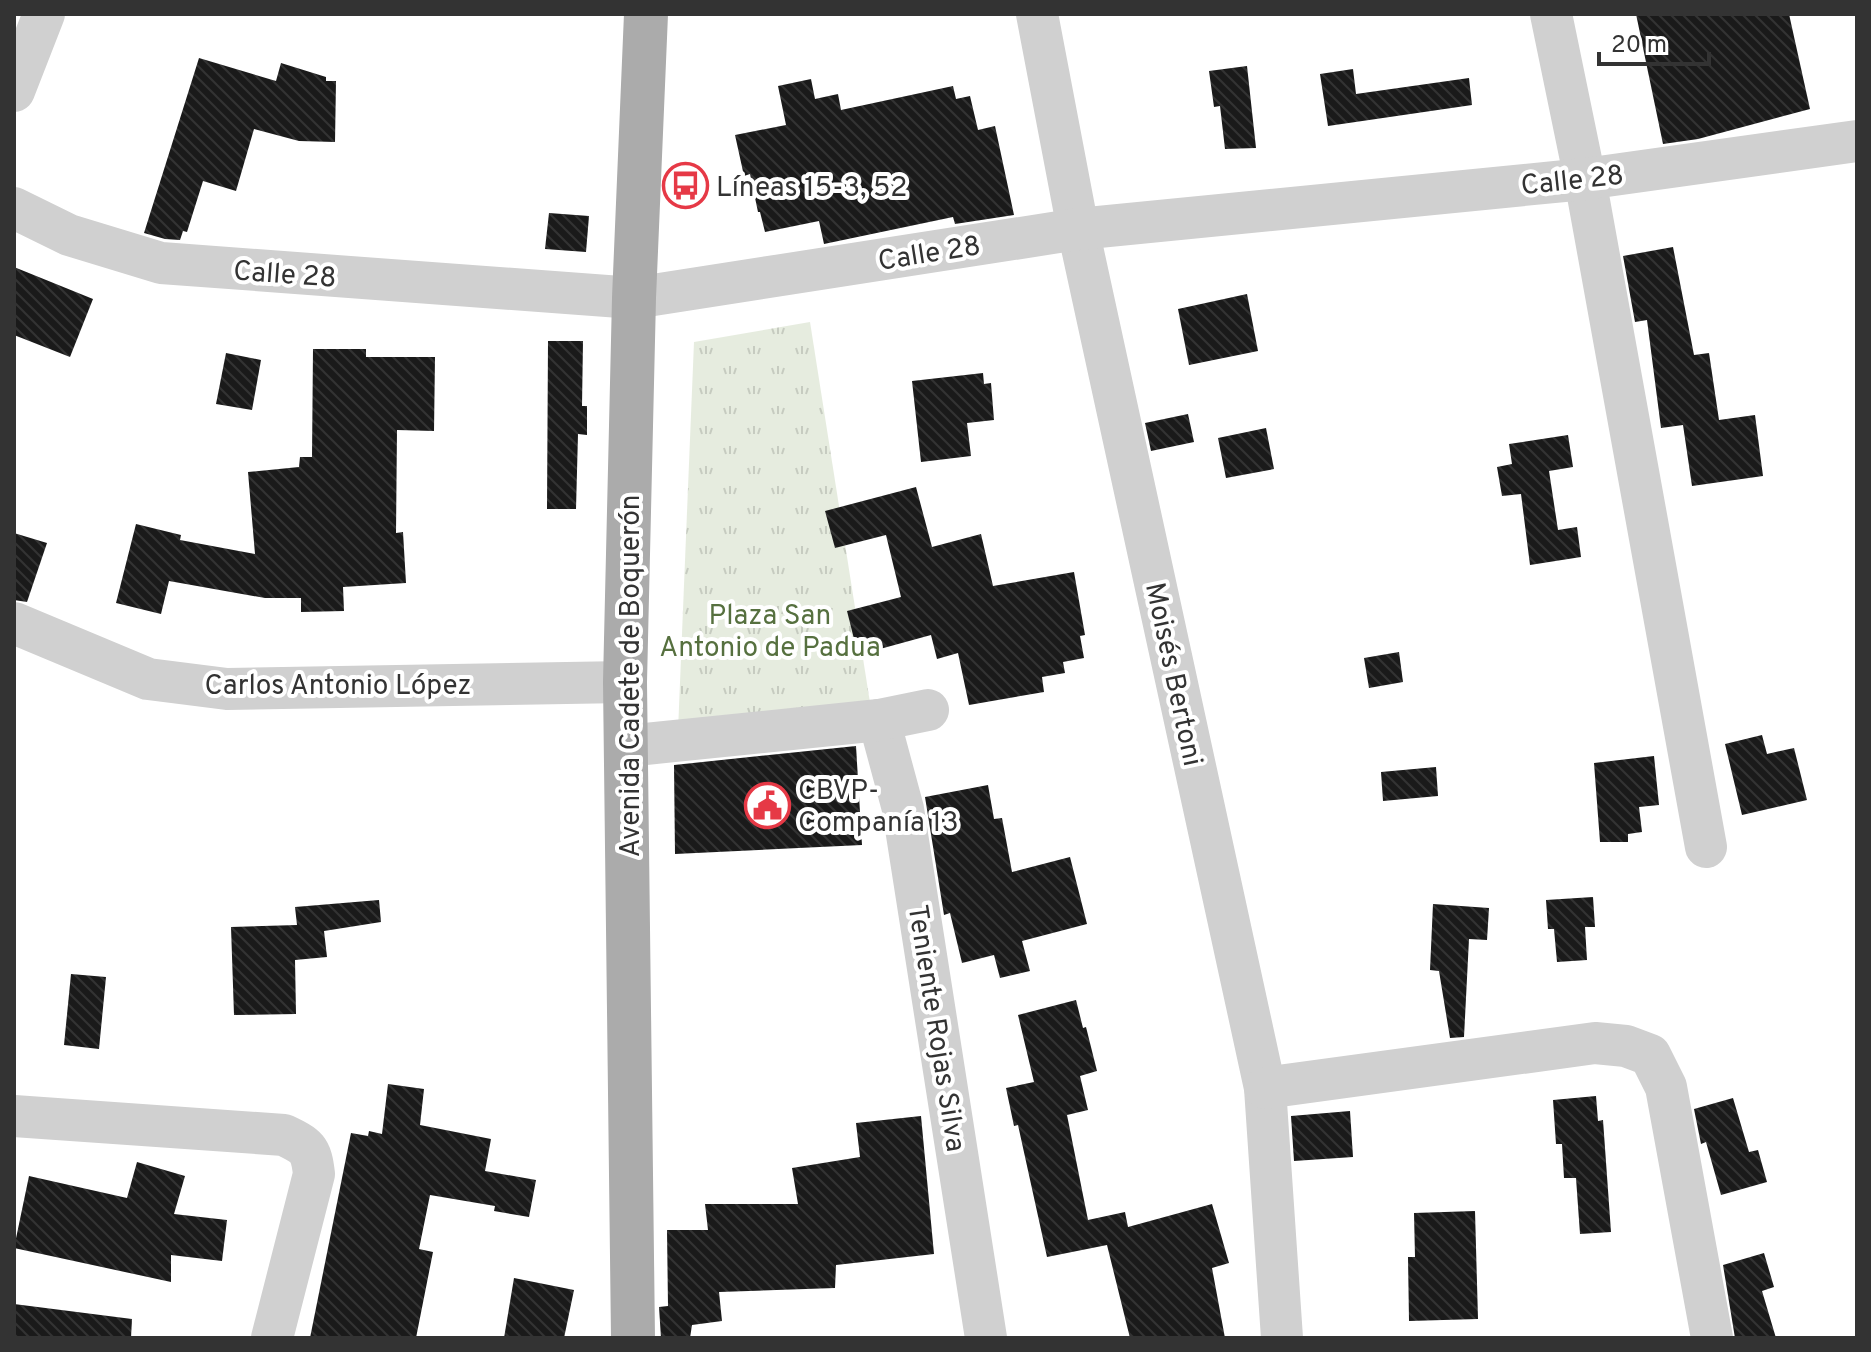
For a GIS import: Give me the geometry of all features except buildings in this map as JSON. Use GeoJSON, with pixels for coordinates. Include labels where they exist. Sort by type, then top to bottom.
{"type":"FeatureCollection","features":[{"type":"Feature","properties":{"kind":"main road","name":"Avenida Cadete de Boquerón"},"geometry":{"type":"LineString","coordinates":[[633,1338],[625,682],[634,298],[646,14]]}},
{"type":"Feature","properties":{"kind":"street"},"geometry":{"type":"LineString","coordinates":[[14,91],[44,14]]}},
{"type":"Feature","properties":{"kind":"street","name":"Moisés Bertoni"},"geometry":{"type":"LineString","coordinates":[[1037,14],[1078,229],[1265,1088],[1282,1338]]}},
{"type":"Feature","properties":{"kind":"street"},"geometry":{"type":"LineString","coordinates":[[1551,14],[1585,179],[1706,847]]}},
{"type":"Feature","properties":{"kind":"street","name":"Calle 28"},"geometry":{"type":"LineString","coordinates":[[14,208],[69,235],[161,263],[634,298],[1078,229],[1585,179],[1854,142]]}},
{"type":"Feature","properties":{"kind":"street","name":"Carlos Antonio López"},"geometry":{"type":"LineString","coordinates":[[14,623],[148,679],[227,689],[625,682]]}},
{"type":"Feature","properties":{"kind":"street"},"geometry":{"type":"LineString","coordinates":[[626,746],[879,720],[928,710]]}},
{"type":"Feature","properties":{"kind":"street","name":"Teniente Rojas Silva"},"geometry":{"type":"LineString","coordinates":[[879,720],[903,809],[986,1338]]}},
{"type":"Feature","properties":{"kind":"street"},"geometry":{"type":"LineString","coordinates":[[1265,1088],[1595,1043],[1626,1046],[1650,1055],[1666,1087],[1712,1338]]}},
{"type":"Feature","properties":{"kind":"street"},"geometry":{"type":"LineString","coordinates":[[14,1116],[284,1135],[304,1144],[312,1156],[314,1174],[272,1338]]}},
{"type":"Feature","properties":{"kind":"green space","name":"Plaza San Antonio de Padua"},"geometry":{"type":"Polygon","coordinates":[[[810,322],[871,709],[678,731],[694,342],[810,322]]]}},
{"type":"Feature","properties":{"kind":"place","name":"Líneas 15-3, 52"},"geometry":{"type":"Point","coordinates":[685,186]}},
{"type":"Feature","properties":{"kind":"place","name":"CBVP- Companía 13"},"geometry":{"type":"Point","coordinates":[767,805]}}]}
